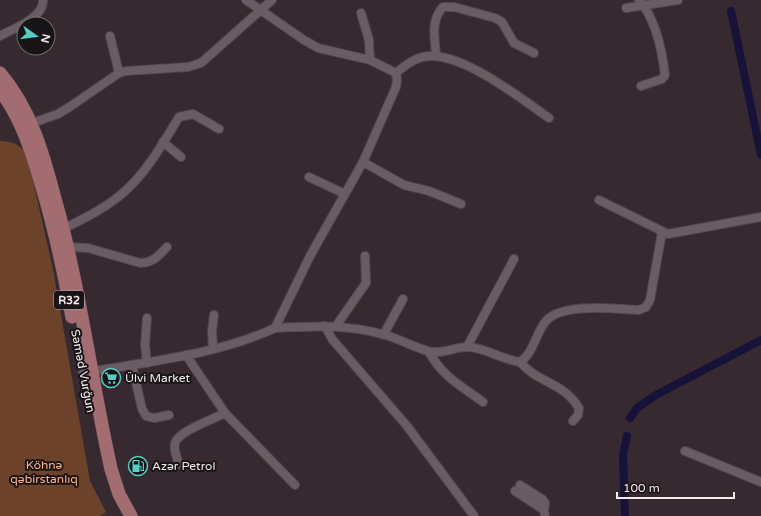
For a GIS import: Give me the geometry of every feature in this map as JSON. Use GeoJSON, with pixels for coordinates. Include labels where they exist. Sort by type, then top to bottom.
{"type":"FeatureCollection","features":[{"type":"Feature","properties":{"kind":"main road","name":"Səməd Vurğun"},"geometry":{"type":"LineString","coordinates":[[0,72],[15,92],[32,123],[40,144],[64,228],[88,373],[102,470],[108,490],[122,516]]}},
{"type":"Feature","properties":{"kind":"main road","name":"Səməd Vurğun"},"geometry":{"type":"LineString","coordinates":[[0,90],[12,108],[31,147],[58,244],[111,468],[119,494],[131,516]]}},
{"type":"Feature","properties":{"kind":"street"},"geometry":{"type":"LineString","coordinates":[[0,36],[38,14],[43,8],[43,0]]}},
{"type":"Feature","properties":{"kind":"street"},"geometry":{"type":"LineString","coordinates":[[246,0],[318,48],[370,60],[396,73],[398,80],[363,162],[310,256],[275,328]]}},
{"type":"Feature","properties":{"kind":"street"},"geometry":{"type":"LineString","coordinates":[[32,123],[64,110],[119,73],[126,71],[188,67],[201,63],[272,0]]}},
{"type":"Feature","properties":{"kind":"street"},"geometry":{"type":"LineString","coordinates":[[626,8],[641,3],[678,0]]}},
{"type":"Feature","properties":{"kind":"street"},"geometry":{"type":"LineString","coordinates":[[641,3],[652,21],[665,75],[662,79],[641,86]]}},
{"type":"Feature","properties":{"kind":"street"},"geometry":{"type":"LineString","coordinates":[[436,56],[434,24],[437,14],[443,7],[454,7],[496,18],[502,22],[514,42],[534,53]]}},
{"type":"Feature","properties":{"kind":"street"},"geometry":{"type":"LineString","coordinates":[[361,13],[369,40],[370,60]]}},
{"type":"Feature","properties":{"kind":"street"},"geometry":{"type":"LineString","coordinates":[[110,36],[119,73]]}},
{"type":"Feature","properties":{"kind":"street"},"geometry":{"type":"LineString","coordinates":[[396,73],[408,63],[420,57],[436,56],[451,58],[488,77],[549,118]]}},
{"type":"Feature","properties":{"kind":"street"},"geometry":{"type":"LineString","coordinates":[[64,228],[98,211],[124,192],[140,175],[179,118],[186,114],[193,114],[219,129]]}},
{"type":"Feature","properties":{"kind":"street"},"geometry":{"type":"LineString","coordinates":[[163,142],[181,157]]}},
{"type":"Feature","properties":{"kind":"street"},"geometry":{"type":"LineString","coordinates":[[363,162],[404,185],[429,191],[461,204]]}},
{"type":"Feature","properties":{"kind":"street"},"geometry":{"type":"LineString","coordinates":[[309,176],[345,194]]}},
{"type":"Feature","properties":{"kind":"street"},"geometry":{"type":"LineString","coordinates":[[599,200],[662,232],[678,233],[761,217]]}},
{"type":"Feature","properties":{"kind":"street"},"geometry":{"type":"LineString","coordinates":[[520,362],[526,358],[546,321],[558,312],[574,309],[639,310],[646,307],[650,300],[662,232]]}},
{"type":"Feature","properties":{"kind":"street"},"geometry":{"type":"LineString","coordinates":[[68,247],[88,248],[140,263],[148,263],[155,260],[167,247]]}},
{"type":"Feature","properties":{"kind":"street"},"geometry":{"type":"LineString","coordinates":[[336,326],[366,282],[365,256]]}},
{"type":"Feature","properties":{"kind":"street"},"geometry":{"type":"LineString","coordinates":[[467,347],[514,259]]}},
{"type":"Feature","properties":{"kind":"street"},"geometry":{"type":"LineString","coordinates":[[384,334],[403,299]]}},
{"type":"Feature","properties":{"kind":"street"},"geometry":{"type":"LineString","coordinates":[[213,348],[212,332],[214,315]]}},
{"type":"Feature","properties":{"kind":"street"},"geometry":{"type":"LineString","coordinates":[[146,363],[145,346],[147,318]]}},
{"type":"Feature","properties":{"kind":"street"},"geometry":{"type":"LineString","coordinates":[[325,326],[332,339],[407,426],[474,516]]}},
{"type":"Feature","properties":{"kind":"street"},"geometry":{"type":"LineString","coordinates":[[88,373],[186,355],[249,339],[275,328],[336,326],[384,334],[429,352],[450,351],[467,347],[509,361],[520,362],[532,373],[561,388],[574,400],[579,408],[578,415],[573,422]]}},
{"type":"Feature","properties":{"kind":"street"},"geometry":{"type":"LineString","coordinates":[[429,352],[438,367],[483,402]]}},
{"type":"Feature","properties":{"kind":"street"},"geometry":{"type":"LineString","coordinates":[[186,355],[226,413],[295,485]]}},
{"type":"Feature","properties":{"kind":"street"},"geometry":{"type":"LineString","coordinates":[[132,365],[142,409],[146,416],[154,418],[169,415]]}},
{"type":"Feature","properties":{"kind":"street"},"geometry":{"type":"LineString","coordinates":[[179,464],[174,449],[175,441],[181,434],[226,413]]}},
{"type":"Feature","properties":{"kind":"street"},"geometry":{"type":"LineString","coordinates":[[685,450],[761,482]]}},
{"type":"Feature","properties":{"kind":"street"},"geometry":{"type":"LineString","coordinates":[[517,488],[544,513]]}},
{"type":"Feature","properties":{"kind":"green space","name":"Köhnə qəbirstanlıq"},"geometry":{"type":"Polygon","coordinates":[[[0,141],[15,144],[27,154],[53,269],[90,481],[106,512],[100,516],[0,516],[0,141]]]}},
{"type":"Feature","properties":{"kind":"waterway"},"geometry":{"type":"LineString","coordinates":[[731,11],[761,155]]}},
{"type":"Feature","properties":{"kind":"waterway"},"geometry":{"type":"LineString","coordinates":[[630,418],[637,408],[656,395],[761,340]]}},
{"type":"Feature","properties":{"kind":"waterway"},"geometry":{"type":"LineString","coordinates":[[625,516],[623,455],[627,436]]}},
{"type":"Feature","properties":{"kind":"place","name":"Ülvi Market"},"geometry":{"type":"Point","coordinates":[111,378]}},
{"type":"Feature","properties":{"kind":"place","name":"Azər Petrol"},"geometry":{"type":"Point","coordinates":[138,466]}}]}
